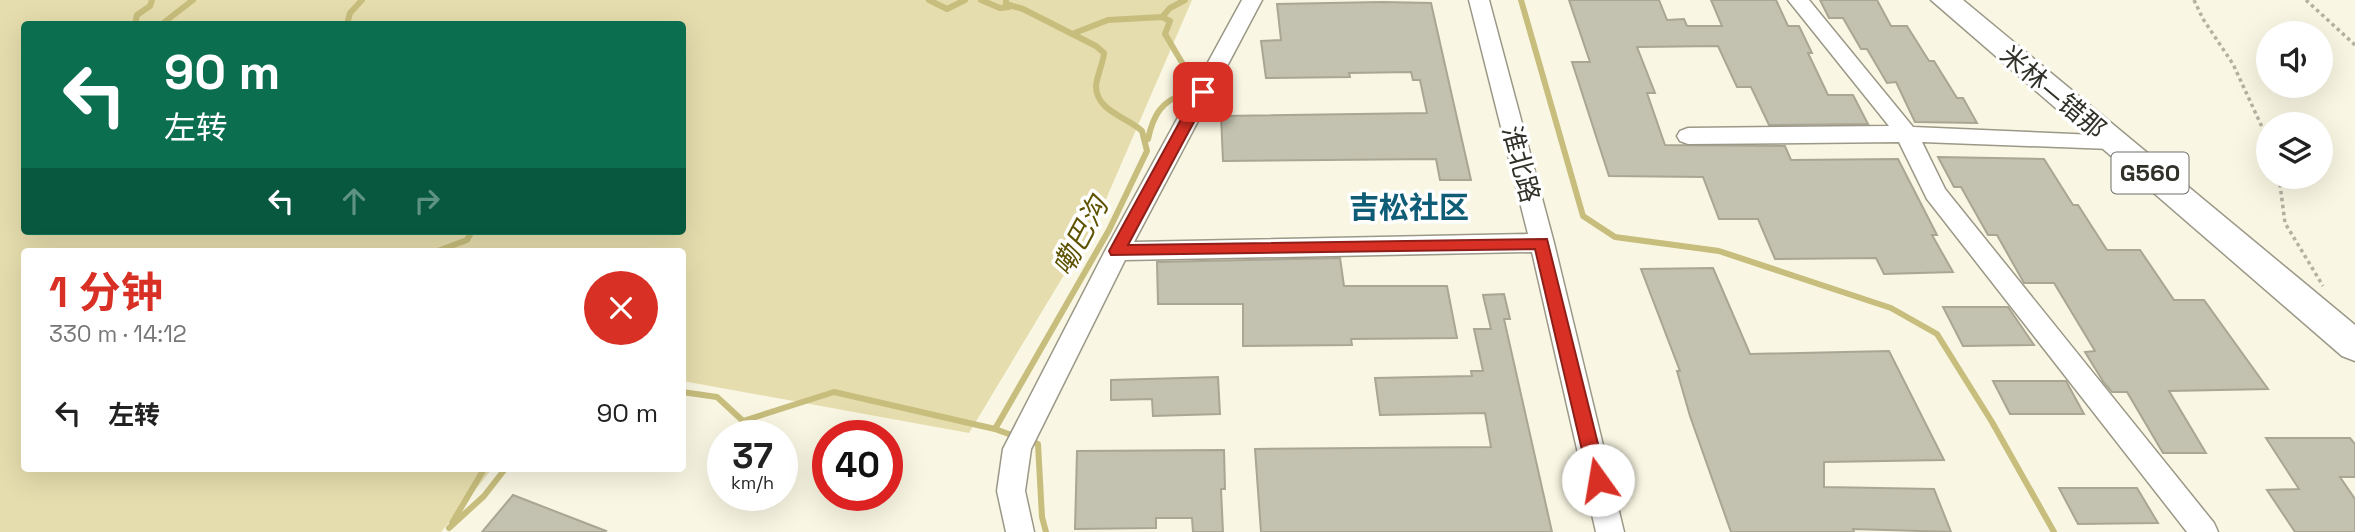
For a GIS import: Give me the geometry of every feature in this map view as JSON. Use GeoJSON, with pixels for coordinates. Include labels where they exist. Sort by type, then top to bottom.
{"type":"FeatureCollection","features":[{"type":"Feature","properties":{"kind":"highway","name":"米林—错那"},"geometry":{"type":"LineString","coordinates":[[1945,0],[2355,346]]}},
{"type":"Feature","properties":{"kind":"street"},"geometry":{"type":"LineString","coordinates":[[1020,532],[1011,510],[1012,471],[1017,449],[1117,251],[1252,0]]}},
{"type":"Feature","properties":{"kind":"street","name":"淮北路"},"geometry":{"type":"LineString","coordinates":[[1479,0],[1542,243],[1610,532]]}},
{"type":"Feature","properties":{"kind":"street"},"geometry":{"type":"LineString","coordinates":[[1798,0],[1907,134],[1935,194],[2204,532]]}},
{"type":"Feature","properties":{"kind":"street"},"geometry":{"type":"LineString","coordinates":[[1688,136],[1907,134],[2111,141]]}},
{"type":"Feature","properties":{"kind":"street"},"geometry":{"type":"LineString","coordinates":[[1117,251],[1542,243]]}},
{"type":"Feature","properties":{"kind":"path"},"geometry":{"type":"LineString","coordinates":[[2194,0],[2203,19],[2233,64],[2256,114]]}},
{"type":"Feature","properties":{"kind":"path"},"geometry":{"type":"LineString","coordinates":[[2306,0],[2355,45]]}},
{"type":"Feature","properties":{"kind":"path"},"geometry":{"type":"LineString","coordinates":[[2280,189],[2285,223],[2322,282],[2326,294],[2324,304],[2312,310]]}},
{"type":"Feature","properties":{"kind":"shaded area"},"geometry":{"type":"Polygon","coordinates":[[[0,0],[1192,0],[1097,220],[969,433],[686,382],[686,248],[21,248],[21,472],[490,472],[441,532],[0,532],[0,0]]]}},
{"type":"Feature","properties":{"kind":"building"},"geometry":{"type":"Polygon","coordinates":[[[1569,0],[1659,0],[1667,20],[1684,19],[1687,26],[1722,26],[1711,0],[1776,0],[1788,26],[1799,26],[1812,53],[1808,53],[1828,95],[1853,95],[1868,124],[1769,125],[1751,87],[1737,87],[1718,46],[1637,47],[1655,93],[1647,93],[1665,145],[1785,146],[1791,160],[1898,159],[1937,235],[1932,235],[1953,272],[1884,274],[1876,258],[1775,259],[1758,219],[1719,219],[1703,177],[1609,176],[1572,62],[1590,62],[1569,0]]]}},
{"type":"Feature","properties":{"kind":"building"},"geometry":{"type":"Polygon","coordinates":[[[1820,0],[1877,0],[1891,26],[1907,26],[1929,61],[1934,61],[1957,98],[1963,98],[1977,123],[1915,122],[1896,82],[1887,83],[1867,49],[1861,49],[1843,18],[1829,18],[1820,0]]]}},
{"type":"Feature","properties":{"kind":"building"},"geometry":{"type":"Polygon","coordinates":[[[1431,3],[1471,180],[1440,180],[1436,159],[1223,161],[1221,116],[1427,113],[1420,80],[1413,80],[1411,72],[1349,73],[1350,77],[1266,78],[1261,41],[1281,40],[1277,4],[1431,3]]]}},
{"type":"Feature","properties":{"kind":"building"},"geometry":{"type":"Polygon","coordinates":[[[1938,157],[2044,159],[2073,205],[2078,205],[2107,250],[2140,250],[2174,300],[2204,300],[2268,389],[2169,391],[2206,453],[2163,453],[2127,392],[2112,392],[2104,383],[2085,352],[2095,351],[2054,283],[2024,283],[1997,235],[1988,235],[1961,187],[1954,187],[1938,157]]]}},
{"type":"Feature","properties":{"kind":"building"},"geometry":{"type":"Polygon","coordinates":[[[1340,258],[1344,286],[1447,286],[1457,338],[1351,339],[1352,345],[1243,346],[1243,304],[1158,304],[1157,262],[1340,258]]]}},
{"type":"Feature","properties":{"kind":"building"},"geometry":{"type":"Polygon","coordinates":[[[1713,268],[1750,354],[1889,351],[1944,460],[1824,462],[1824,487],[1934,489],[1951,532],[1853,529],[1854,532],[1731,532],[1690,416],[1677,371],[1680,371],[1641,269],[1713,268]]]}},
{"type":"Feature","properties":{"kind":"building"},"geometry":{"type":"Polygon","coordinates":[[[1504,294],[1510,319],[1504,319],[1552,532],[1261,532],[1255,449],[1491,447],[1485,413],[1380,415],[1375,378],[1472,376],[1471,371],[1483,371],[1474,329],[1491,329],[1483,295],[1504,294]]]}},
{"type":"Feature","properties":{"kind":"building"},"geometry":{"type":"Polygon","coordinates":[[[1943,307],[2008,307],[2034,345],[1963,346],[1943,307]]]}},
{"type":"Feature","properties":{"kind":"building"},"geometry":{"type":"Polygon","coordinates":[[[1218,377],[1220,414],[1153,416],[1152,399],[1111,400],[1111,380],[1218,377]]]}},
{"type":"Feature","properties":{"kind":"building"},"geometry":{"type":"Polygon","coordinates":[[[1993,381],[2066,381],[2084,414],[2010,414],[1993,381]]]}},
{"type":"Feature","properties":{"kind":"building"},"geometry":{"type":"Polygon","coordinates":[[[2266,438],[2350,438],[2355,444],[2355,477],[2340,477],[2355,499],[2355,532],[2295,532],[2267,490],[2299,489],[2266,438]]]}},
{"type":"Feature","properties":{"kind":"building"},"geometry":{"type":"Polygon","coordinates":[[[1224,450],[1225,489],[1221,489],[1223,532],[1193,532],[1192,518],[1156,518],[1156,528],[1075,529],[1077,451],[1224,450]]]}},
{"type":"Feature","properties":{"kind":"building"},"geometry":{"type":"Polygon","coordinates":[[[2059,488],[2137,488],[2158,523],[2078,524],[2059,488]]]}},
{"type":"Feature","properties":{"kind":"building"},"geometry":{"type":"Polygon","coordinates":[[[513,495],[606,531],[482,532],[513,495]]]}},
{"type":"Feature","properties":{"kind":"waterway"},"geometry":{"type":"LineString","coordinates":[[136,21],[137,15],[150,6],[152,0]]}},
{"type":"Feature","properties":{"kind":"waterway"},"geometry":{"type":"LineString","coordinates":[[166,21],[193,0]]}},
{"type":"Feature","properties":{"kind":"waterway"},"geometry":{"type":"LineString","coordinates":[[348,21],[350,13],[362,0]]}},
{"type":"Feature","properties":{"kind":"waterway"},"geometry":{"type":"LineString","coordinates":[[929,0],[947,9],[965,0]]}},
{"type":"Feature","properties":{"kind":"waterway"},"geometry":{"type":"LineString","coordinates":[[981,0],[1000,8],[1009,7]]}},
{"type":"Feature","properties":{"kind":"waterway","name":"嘞巴沟"},"geometry":{"type":"LineString","coordinates":[[1006,0],[1006,4],[1023,9],[1072,34]]}},
{"type":"Feature","properties":{"kind":"waterway"},"geometry":{"type":"LineString","coordinates":[[1162,17],[1170,8],[1185,0]]}},
{"type":"Feature","properties":{"kind":"waterway"},"geometry":{"type":"LineString","coordinates":[[1521,0],[1583,216],[1615,237],[1719,251],[1891,308],[1937,334],[1992,422],[2054,532]]}},
{"type":"Feature","properties":{"kind":"waterway"},"geometry":{"type":"LineString","coordinates":[[1072,34],[1108,20],[1162,17]]}},
{"type":"Feature","properties":{"kind":"waterway"},"geometry":{"type":"LineString","coordinates":[[1148,139],[1159,111],[1169,101],[1184,94],[1184,66],[1165,34],[1170,21],[1162,17]]}},
{"type":"Feature","properties":{"kind":"waterway","name":"嘞巴沟"},"geometry":{"type":"LineString","coordinates":[[995,429],[1109,230],[1147,151],[1142,131],[1113,113],[1097,95],[1096,86],[1104,53],[1072,34]]}},
{"type":"Feature","properties":{"kind":"waterway"},"geometry":{"type":"LineString","coordinates":[[446,248],[467,240],[470,235]]}},
{"type":"Feature","properties":{"kind":"waterway"},"geometry":{"type":"LineString","coordinates":[[686,393],[717,397],[743,421],[834,392],[995,429]]}},
{"type":"Feature","properties":{"kind":"waterway","name":"嘞巴沟"},"geometry":{"type":"LineString","coordinates":[[995,429],[1017,437]]}},
{"type":"Feature","properties":{"kind":"waterway","name":"嘞巴沟"},"geometry":{"type":"LineString","coordinates":[[1028,440],[1038,444],[1042,517],[1046,532]]}},
{"type":"Feature","properties":{"kind":"waterway"},"geometry":{"type":"LineString","coordinates":[[452,523],[482,472]]}},
{"type":"Feature","properties":{"kind":"waterway"},"geometry":{"type":"LineString","coordinates":[[449,528],[484,496],[503,472]]}},
{"type":"Feature","properties":{"kind":"district","name":"吉松社区"},"geometry":{"type":"Point","coordinates":[1409,208]}},
{"type":"Feature","properties":{"kind":"route"},"geometry":{"type":"LineString","coordinates":[[1203,92],[1117,251],[1542,243],[1598,480]]}}]}
